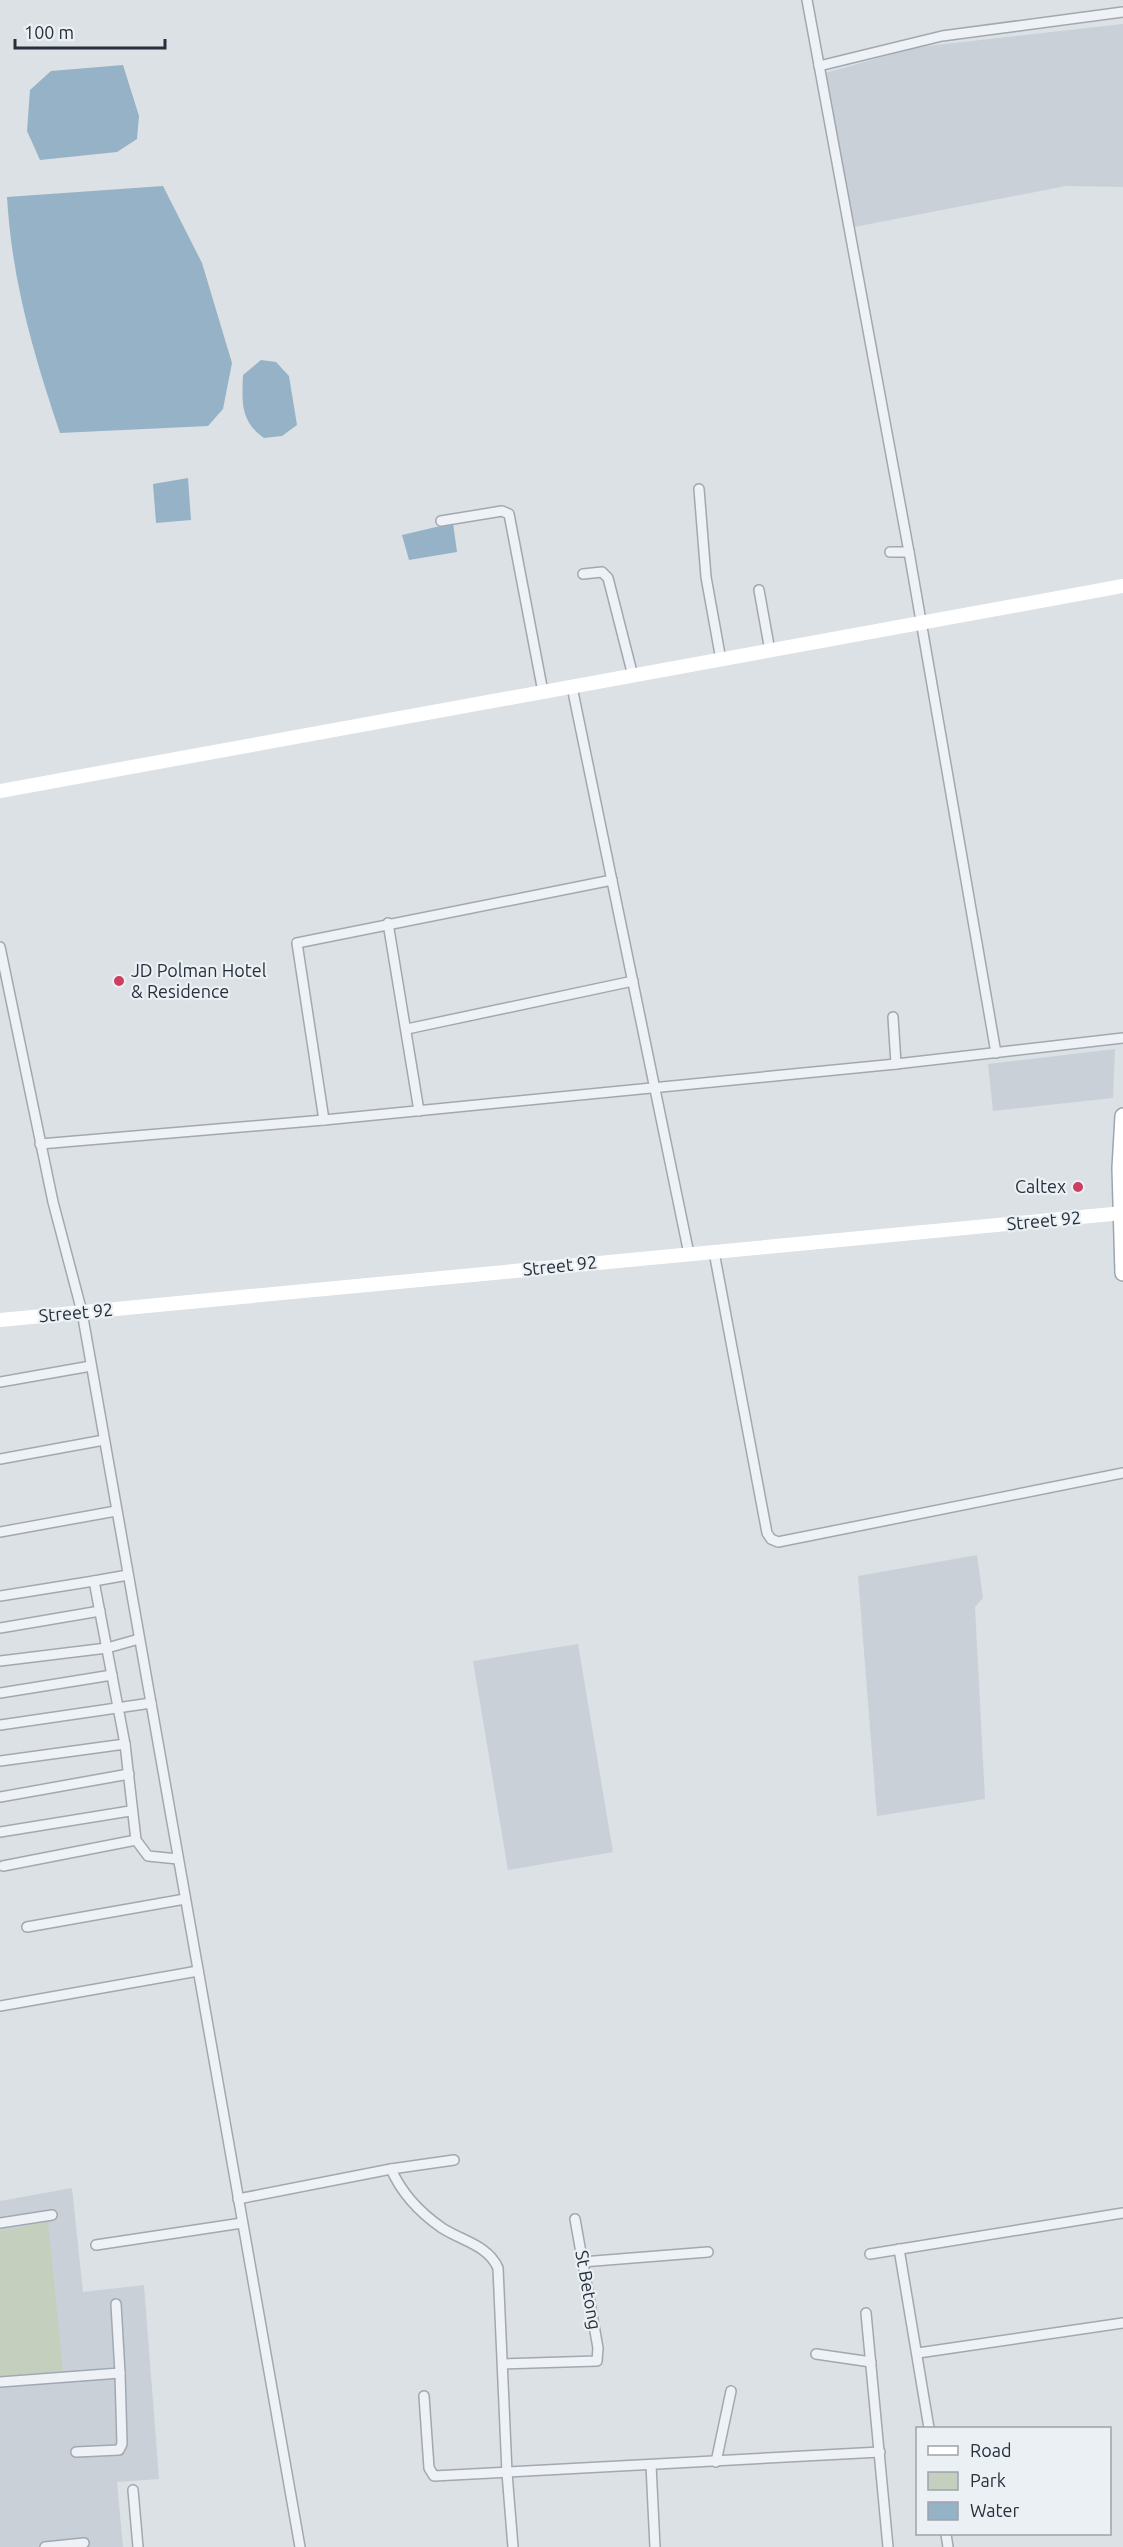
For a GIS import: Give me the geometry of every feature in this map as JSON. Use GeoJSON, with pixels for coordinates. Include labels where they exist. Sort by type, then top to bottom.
{"type":"FeatureCollection","features":[{"type":"Feature","properties":{"kind":"main road"},"geometry":{"type":"LineString","coordinates":[[1123,1116],[1123,1273]]}},
{"type":"Feature","properties":{"kind":"street"},"geometry":{"type":"LineString","coordinates":[[807,0],[909,552],[996,1053]]}},
{"type":"Feature","properties":{"kind":"street"},"geometry":{"type":"LineString","coordinates":[[819,66],[942,36],[1123,12]]}},
{"type":"Feature","properties":{"kind":"street"},"geometry":{"type":"LineString","coordinates":[[699,489],[706,577],[721,660]]}},
{"type":"Feature","properties":{"kind":"street"},"geometry":{"type":"LineString","coordinates":[[441,521],[502,511],[509,514],[543,692]]}},
{"type":"Feature","properties":{"kind":"street"},"geometry":{"type":"LineString","coordinates":[[890,552],[909,552]]}},
{"type":"Feature","properties":{"kind":"street"},"geometry":{"type":"LineString","coordinates":[[583,574],[602,572],[608,578],[633,676]]}},
{"type":"Feature","properties":{"kind":"street"},"geometry":{"type":"LineString","coordinates":[[0,791],[1123,586]]}},
{"type":"Feature","properties":{"kind":"street"},"geometry":{"type":"LineString","coordinates":[[759,590],[770,651]]}},
{"type":"Feature","properties":{"kind":"street"},"geometry":{"type":"LineString","coordinates":[[572,687],[688,1254]]}},
{"type":"Feature","properties":{"kind":"street"},"geometry":{"type":"LineString","coordinates":[[324,1120],[297,943],[387,923],[612,880]]}},
{"type":"Feature","properties":{"kind":"street"},"geometry":{"type":"LineString","coordinates":[[387,923],[407,1029],[419,1111]]}},
{"type":"Feature","properties":{"kind":"street"},"geometry":{"type":"LineString","coordinates":[[0,947],[40,1144],[82,1312],[300,2547]]}},
{"type":"Feature","properties":{"kind":"street"},"geometry":{"type":"LineString","coordinates":[[407,1029],[633,981]]}},
{"type":"Feature","properties":{"kind":"street"},"geometry":{"type":"LineString","coordinates":[[893,1017],[896,1064]]}},
{"type":"Feature","properties":{"kind":"street"},"geometry":{"type":"LineString","coordinates":[[40,1144],[419,1111],[654,1086],[896,1064],[1123,1038]]}},
{"type":"Feature","properties":{"kind":"street","name":"Street 92"},"geometry":{"type":"LineString","coordinates":[[0,1320],[1122,1213]]}},
{"type":"Feature","properties":{"kind":"street"},"geometry":{"type":"LineString","coordinates":[[714,1252],[765,1521],[771,1539],[778,1542],[1123,1473]]}},
{"type":"Feature","properties":{"kind":"street"},"geometry":{"type":"LineString","coordinates":[[0,1382],[91,1366]]}},
{"type":"Feature","properties":{"kind":"street"},"geometry":{"type":"LineString","coordinates":[[0,1459],[104,1440]]}},
{"type":"Feature","properties":{"kind":"street"},"geometry":{"type":"LineString","coordinates":[[0,1532],[116,1511]]}},
{"type":"Feature","properties":{"kind":"street"},"geometry":{"type":"LineString","coordinates":[[0,1596],[128,1575]]}},
{"type":"Feature","properties":{"kind":"street"},"geometry":{"type":"LineString","coordinates":[[94,1581],[125,1744],[130,1811],[136,1840],[148,1856],[178,1859]]}},
{"type":"Feature","properties":{"kind":"street"},"geometry":{"type":"LineString","coordinates":[[0,1628],[100,1611]]}},
{"type":"Feature","properties":{"kind":"street"},"geometry":{"type":"LineString","coordinates":[[0,1661],[107,1648],[139,1639]]}},
{"type":"Feature","properties":{"kind":"street"},"geometry":{"type":"LineString","coordinates":[[0,1693],[112,1675]]}},
{"type":"Feature","properties":{"kind":"street"},"geometry":{"type":"LineString","coordinates":[[0,1725],[150,1703]]}},
{"type":"Feature","properties":{"kind":"street"},"geometry":{"type":"LineString","coordinates":[[0,1761],[125,1744]]}},
{"type":"Feature","properties":{"kind":"street"},"geometry":{"type":"LineString","coordinates":[[0,1797],[129,1774]]}},
{"type":"Feature","properties":{"kind":"street"},"geometry":{"type":"LineString","coordinates":[[0,1833],[130,1811]]}},
{"type":"Feature","properties":{"kind":"street"},"geometry":{"type":"LineString","coordinates":[[3,1866],[136,1840]]}},
{"type":"Feature","properties":{"kind":"street"},"geometry":{"type":"LineString","coordinates":[[27,1927],[185,1899]]}},
{"type":"Feature","properties":{"kind":"street"},"geometry":{"type":"LineString","coordinates":[[0,2006],[198,1971]]}},
{"type":"Feature","properties":{"kind":"street"},"geometry":{"type":"LineString","coordinates":[[238,2199],[391,2169],[454,2160]]}},
{"type":"Feature","properties":{"kind":"street"},"geometry":{"type":"LineString","coordinates":[[391,2169],[401,2192],[444,2229],[484,2249],[495,2259],[498,2268],[507,2473],[513,2547]]}},
{"type":"Feature","properties":{"kind":"street"},"geometry":{"type":"LineString","coordinates":[[870,2254],[1123,2213]]}},
{"type":"Feature","properties":{"kind":"street"},"geometry":{"type":"LineString","coordinates":[[0,2223],[52,2215]]}},
{"type":"Feature","properties":{"kind":"street","name":"St Betong"},"geometry":{"type":"LineString","coordinates":[[503,2364],[597,2361],[598,2348],[575,2219]]}},
{"type":"Feature","properties":{"kind":"street"},"geometry":{"type":"LineString","coordinates":[[96,2244],[243,2223]]}},
{"type":"Feature","properties":{"kind":"street"},"geometry":{"type":"LineString","coordinates":[[899,2249],[929,2427]]}},
{"type":"Feature","properties":{"kind":"street"},"geometry":{"type":"LineString","coordinates":[[582,2262],[708,2252]]}},
{"type":"Feature","properties":{"kind":"street"},"geometry":{"type":"LineString","coordinates":[[76,2452],[119,2450],[122,2444],[116,2304]]}},
{"type":"Feature","properties":{"kind":"street"},"geometry":{"type":"LineString","coordinates":[[866,2313],[888,2547]]}},
{"type":"Feature","properties":{"kind":"street"},"geometry":{"type":"LineString","coordinates":[[918,2353],[1123,2323]]}},
{"type":"Feature","properties":{"kind":"street"},"geometry":{"type":"LineString","coordinates":[[816,2354],[871,2362]]}},
{"type":"Feature","properties":{"kind":"street"},"geometry":{"type":"LineString","coordinates":[[0,2382],[120,2373]]}},
{"type":"Feature","properties":{"kind":"street"},"geometry":{"type":"LineString","coordinates":[[716,2462],[731,2391]]}},
{"type":"Feature","properties":{"kind":"street"},"geometry":{"type":"LineString","coordinates":[[424,2396],[430,2474],[434,2476],[880,2452]]}},
{"type":"Feature","properties":{"kind":"street"},"geometry":{"type":"LineString","coordinates":[[651,2465],[655,2547]]}},
{"type":"Feature","properties":{"kind":"street"},"geometry":{"type":"LineString","coordinates":[[133,2490],[138,2547]]}},
{"type":"Feature","properties":{"kind":"street"},"geometry":{"type":"LineString","coordinates":[[45,2547],[84,2543]]}},
{"type":"Feature","properties":{"kind":"shaded area"},"geometry":{"type":"Polygon","coordinates":[[[1123,24],[1123,187],[1066,186],[854,227],[825,73],[918,47],[1123,24]]]}},
{"type":"Feature","properties":{"kind":"shaded area"},"geometry":{"type":"Polygon","coordinates":[[[1115,1049],[1113,1098],[993,1111],[988,1064],[1115,1049]]]}},
{"type":"Feature","properties":{"kind":"shaded area"},"geometry":{"type":"Polygon","coordinates":[[[977,1555],[983,1598],[975,1607],[985,1799],[877,1816],[858,1576],[977,1555]]]}},
{"type":"Feature","properties":{"kind":"shaded area"},"geometry":{"type":"Polygon","coordinates":[[[578,1644],[613,1852],[508,1870],[473,1661],[578,1644]]]}},
{"type":"Feature","properties":{"kind":"shaded area"},"geometry":{"type":"Polygon","coordinates":[[[72,2188],[83,2292],[144,2285],[159,2479],[117,2482],[123,2547],[0,2547],[0,2201],[72,2188]]]}},
{"type":"Feature","properties":{"kind":"green space"},"geometry":{"type":"Polygon","coordinates":[[[48,2222],[63,2371],[0,2376],[0,2231],[48,2222]]]}},
{"type":"Feature","properties":{"kind":"water"},"geometry":{"type":"Polygon","coordinates":[[[123,65],[139,116],[137,139],[117,152],[40,160],[27,131],[30,90],[51,71],[123,65]]]}},
{"type":"Feature","properties":{"kind":"water"},"geometry":{"type":"Polygon","coordinates":[[[163,186],[202,263],[232,363],[223,409],[208,426],[60,433],[25,316],[14,258],[7,197],[163,186]]]}},
{"type":"Feature","properties":{"kind":"water"},"geometry":{"type":"Polygon","coordinates":[[[261,360],[276,362],[289,376],[297,425],[282,436],[264,438],[250,425],[244,410],[243,375],[261,360]]]}},
{"type":"Feature","properties":{"kind":"water"},"geometry":{"type":"Polygon","coordinates":[[[188,478],[191,520],[156,523],[153,484],[188,478]]]}},
{"type":"Feature","properties":{"kind":"water"},"geometry":{"type":"Polygon","coordinates":[[[453,523],[457,552],[409,560],[402,535],[453,523]]]}},
{"type":"Feature","properties":{"kind":"place","name":"JD Polman Hotel & Residence"},"geometry":{"type":"Point","coordinates":[119,981]}},
{"type":"Feature","properties":{"kind":"place","name":"Caltex"},"geometry":{"type":"Point","coordinates":[1078,1187]}}]}
